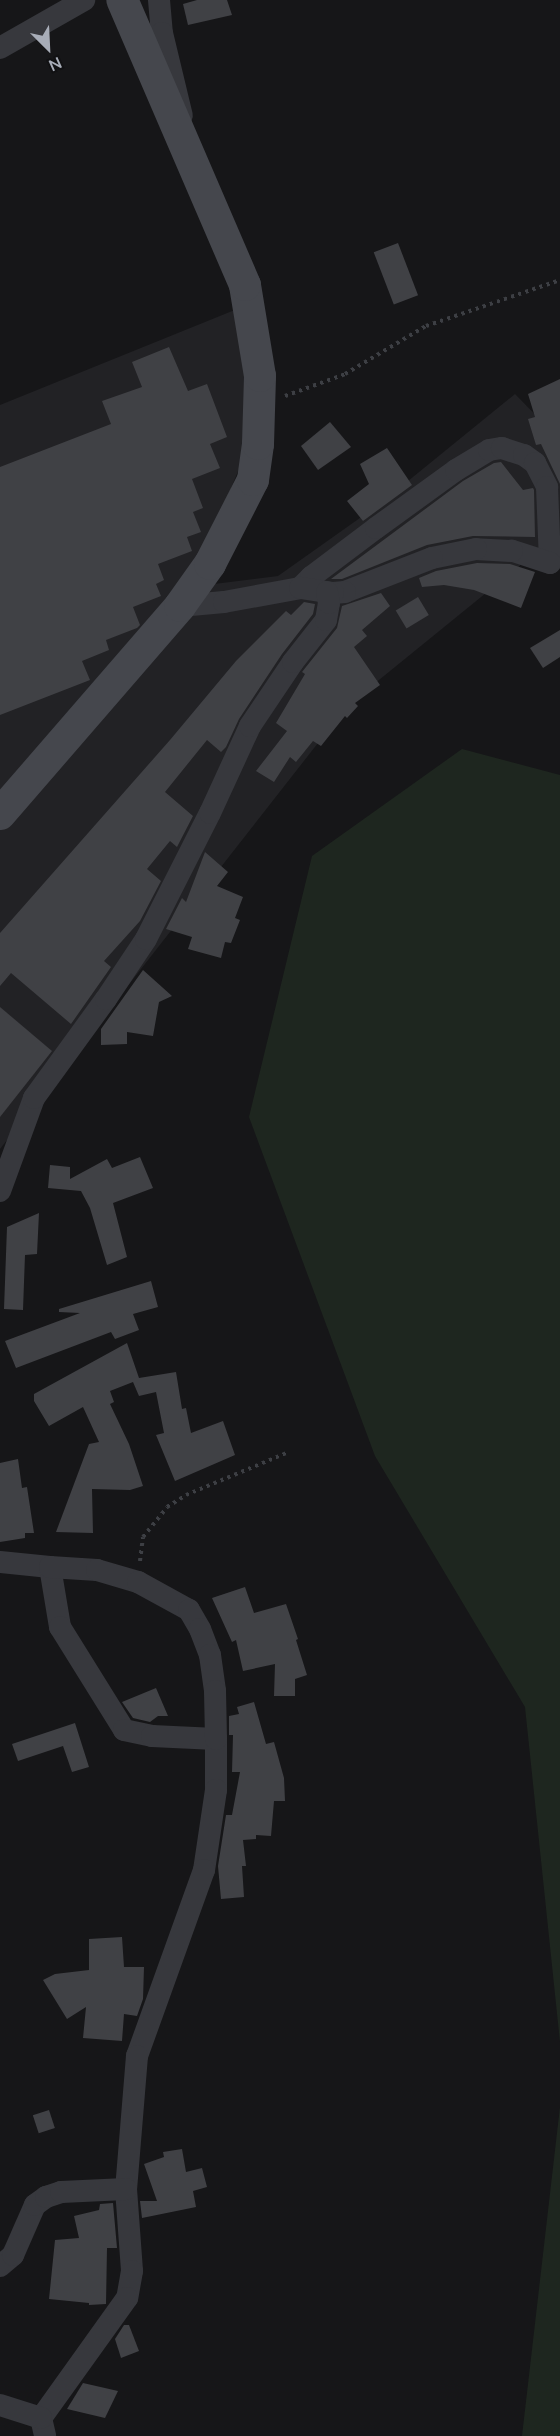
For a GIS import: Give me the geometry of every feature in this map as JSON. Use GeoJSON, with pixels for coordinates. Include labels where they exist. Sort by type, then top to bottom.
{"type":"FeatureCollection","features":[{"type":"Feature","properties":{"kind":"main road"},"geometry":{"type":"LineString","coordinates":[[5,801],[180,606],[210,564],[253,480],[258,444],[260,376],[245,285],[122,0]]}},
{"type":"Feature","properties":{"kind":"street"},"geometry":{"type":"LineString","coordinates":[[0,48],[84,0]]}},
{"type":"Feature","properties":{"kind":"street"},"geometry":{"type":"LineString","coordinates":[[159,0],[162,33],[176,84],[188,152]]}},
{"type":"Feature","properties":{"kind":"street"},"geometry":{"type":"LineString","coordinates":[[180,606],[225,602],[300,588],[345,592],[432,558],[476,549],[512,550],[550,563],[547,487],[535,463],[514,450],[502,448],[489,450],[456,470],[385,521],[311,577],[300,588]]}},
{"type":"Feature","properties":{"kind":"street"},"geometry":{"type":"LineString","coordinates":[[0,1191],[34,1098],[106,999],[146,939],[210,813],[250,726],[293,662],[326,621],[329,603],[327,592]]}},
{"type":"Feature","properties":{"kind":"street"},"geometry":{"type":"LineString","coordinates":[[0,1562],[97,1570],[138,1582],[189,1610],[200,1629],[210,1655],[215,1691],[216,1739],[216,1790],[204,1870],[137,2056],[126,2188],[132,2271],[127,2298],[43,2427],[0,2405]]}},
{"type":"Feature","properties":{"kind":"street"},"geometry":{"type":"LineString","coordinates":[[50,1567],[60,1627],[124,1730],[152,1736],[216,1739]]}},
{"type":"Feature","properties":{"kind":"street"},"geometry":{"type":"LineString","coordinates":[[0,2266],[13,2255],[35,2205],[46,2197],[61,2192],[126,2188]]}},
{"type":"Feature","properties":{"kind":"path"},"geometry":{"type":"LineString","coordinates":[[259,405],[345,374],[426,326],[560,280]]}},
{"type":"Feature","properties":{"kind":"path"},"geometry":{"type":"LineString","coordinates":[[138,1582],[143,1537],[167,1507],[186,1495],[289,1452]]}},
{"type":"Feature","properties":{"kind":"shaded area"},"geometry":{"type":"Polygon","coordinates":[[[252,303],[246,452],[190,587],[278,576],[381,503],[515,394],[560,440],[560,533],[347,706],[0,1149],[0,405],[252,303]]]}},
{"type":"Feature","properties":{"kind":"shaded area"},"geometry":{"type":"Polygon","coordinates":[[[462,749],[560,775],[560,2042],[525,1707],[375,1456],[249,1117],[312,856],[462,749]]]}},
{"type":"Feature","properties":{"kind":"shaded area"},"geometry":{"type":"Polygon","coordinates":[[[560,2107],[560,2436],[522,2436],[560,2107]]]}},
{"type":"Feature","properties":{"kind":"building"},"geometry":{"type":"Polygon","coordinates":[[[197,0],[227,0],[232,15],[188,25],[183,4],[197,0]]]}},
{"type":"Feature","properties":{"kind":"building"},"geometry":{"type":"Polygon","coordinates":[[[398,243],[418,295],[394,305],[374,252],[398,243]]]}},
{"type":"Feature","properties":{"kind":"building"},"geometry":{"type":"Polygon","coordinates":[[[169,347],[188,391],[207,384],[227,437],[210,444],[220,468],[192,479],[203,508],[193,512],[201,532],[187,537],[192,551],[158,564],[164,580],[156,584],[161,596],[133,607],[140,625],[106,640],[109,650],[82,661],[90,680],[0,715],[0,467],[111,424],[102,401],[142,387],[132,362],[169,347]]]}},
{"type":"Feature","properties":{"kind":"building"},"geometry":{"type":"Polygon","coordinates":[[[560,379],[560,484],[541,444],[536,445],[528,419],[535,417],[528,394],[560,379]]]}},
{"type":"Feature","properties":{"kind":"building"},"geometry":{"type":"Polygon","coordinates":[[[330,422],[351,447],[318,470],[301,446],[330,422]]]}},
{"type":"Feature","properties":{"kind":"building"},"geometry":{"type":"Polygon","coordinates":[[[387,448],[412,485],[363,521],[347,501],[369,484],[360,464],[387,448]]]}},
{"type":"Feature","properties":{"kind":"building"},"geometry":{"type":"Polygon","coordinates":[[[501,462],[523,490],[533,488],[534,490],[535,537],[473,536],[427,545],[342,579],[331,579],[463,481],[494,463],[501,462]]]}},
{"type":"Feature","properties":{"kind":"building"},"geometry":{"type":"Polygon","coordinates":[[[477,563],[510,564],[535,572],[521,608],[474,590],[444,585],[422,587],[419,578],[436,571],[477,563]]]}},
{"type":"Feature","properties":{"kind":"building"},"geometry":{"type":"Polygon","coordinates":[[[381,593],[390,606],[362,630],[367,636],[354,647],[380,685],[355,703],[358,706],[347,718],[345,716],[321,746],[313,741],[296,762],[290,757],[274,782],[256,771],[287,731],[276,723],[305,674],[302,672],[337,628],[342,606],[381,593]]]}},
{"type":"Feature","properties":{"kind":"building"},"geometry":{"type":"Polygon","coordinates":[[[418,597],[429,615],[407,628],[396,610],[418,597]]]}},
{"type":"Feature","properties":{"kind":"building"},"geometry":{"type":"Polygon","coordinates":[[[304,602],[315,604],[313,614],[282,654],[239,719],[226,747],[221,752],[207,740],[165,792],[193,816],[177,847],[170,841],[147,869],[161,881],[140,921],[104,961],[111,967],[71,1024],[11,973],[0,986],[0,933],[170,740],[236,661],[286,611],[291,615],[304,602]]]}},
{"type":"Feature","properties":{"kind":"building"},"geometry":{"type":"Polygon","coordinates":[[[560,630],[560,657],[543,668],[530,648],[560,630]]]}},
{"type":"Feature","properties":{"kind":"building"},"geometry":{"type":"Polygon","coordinates":[[[205,852],[228,872],[217,886],[243,897],[235,918],[240,920],[231,943],[225,942],[221,958],[188,949],[192,937],[166,929],[182,898],[186,902],[205,852]]]}},
{"type":"Feature","properties":{"kind":"building"},"geometry":{"type":"Polygon","coordinates":[[[143,970],[172,996],[159,1002],[153,1036],[127,1032],[127,1044],[101,1045],[101,1029],[143,970]]]}},
{"type":"Feature","properties":{"kind":"building"},"geometry":{"type":"Polygon","coordinates":[[[0,1007],[52,1051],[0,1117],[0,1007]]]}},
{"type":"Feature","properties":{"kind":"building"},"geometry":{"type":"Polygon","coordinates":[[[140,1157],[153,1188],[113,1203],[127,1257],[107,1265],[90,1208],[81,1191],[48,1188],[50,1165],[70,1167],[70,1179],[107,1159],[112,1168],[140,1157]]]}},
{"type":"Feature","properties":{"kind":"building"},"geometry":{"type":"Polygon","coordinates":[[[39,1213],[37,1254],[25,1255],[23,1310],[4,1309],[7,1227],[39,1213]]]}},
{"type":"Feature","properties":{"kind":"building"},"geometry":{"type":"Polygon","coordinates":[[[151,1281],[158,1307],[133,1314],[139,1330],[115,1339],[111,1332],[16,1368],[5,1341],[80,1313],[59,1312],[59,1309],[151,1281]]]}},
{"type":"Feature","properties":{"kind":"building"},"geometry":{"type":"Polygon","coordinates":[[[127,1343],[139,1378],[176,1372],[182,1409],[186,1408],[191,1433],[223,1421],[235,1455],[175,1481],[156,1435],[164,1433],[156,1392],[139,1396],[133,1382],[110,1391],[114,1402],[110,1404],[129,1444],[143,1486],[130,1490],[92,1489],[93,1533],[56,1532],[89,1444],[99,1442],[83,1407],[49,1426],[34,1401],[34,1394],[127,1343]]]}},
{"type":"Feature","properties":{"kind":"building"},"geometry":{"type":"Polygon","coordinates":[[[18,1459],[22,1488],[27,1487],[34,1533],[25,1533],[25,1538],[0,1542],[0,1463],[18,1459]]]}},
{"type":"Feature","properties":{"kind":"building"},"geometry":{"type":"Polygon","coordinates":[[[245,1587],[254,1613],[286,1604],[307,1675],[295,1679],[295,1696],[274,1696],[275,1664],[243,1671],[236,1640],[232,1642],[212,1598],[245,1587]]]}},
{"type":"Feature","properties":{"kind":"building"},"geometry":{"type":"Polygon","coordinates":[[[156,1688],[168,1716],[158,1716],[150,1722],[133,1718],[122,1702],[156,1688]]]}},
{"type":"Feature","properties":{"kind":"building"},"geometry":{"type":"Polygon","coordinates":[[[254,1702],[266,1744],[274,1742],[284,1778],[285,1801],[274,1801],[271,1836],[256,1835],[256,1839],[243,1840],[246,1866],[242,1866],[244,1897],[221,1899],[218,1866],[226,1815],[232,1815],[240,1772],[232,1772],[233,1735],[229,1735],[229,1716],[239,1714],[237,1707],[254,1702]]]}},
{"type":"Feature","properties":{"kind":"building"},"geometry":{"type":"Polygon","coordinates":[[[75,1723],[89,1767],[72,1772],[63,1746],[18,1761],[12,1744],[75,1723]]]}},
{"type":"Feature","properties":{"kind":"building"},"geometry":{"type":"Polygon","coordinates":[[[122,1937],[124,1967],[144,1967],[143,1999],[137,2016],[124,2014],[122,2041],[83,2038],[86,2007],[67,2019],[43,1980],[55,1974],[89,1970],[89,1939],[122,1937]]]}},
{"type":"Feature","properties":{"kind":"building"},"geometry":{"type":"Polygon","coordinates":[[[49,2110],[55,2128],[39,2133],[33,2115],[49,2110]]]}},
{"type":"Feature","properties":{"kind":"building"},"geometry":{"type":"Polygon","coordinates":[[[182,2149],[186,2172],[202,2168],[207,2187],[193,2191],[196,2207],[142,2218],[140,2201],[157,2201],[144,2164],[164,2157],[163,2152],[182,2149]]]}},
{"type":"Feature","properties":{"kind":"building"},"geometry":{"type":"Polygon","coordinates":[[[113,2203],[117,2248],[107,2248],[106,2304],[89,2305],[89,2303],[49,2299],[55,2240],[79,2238],[74,2216],[99,2210],[100,2204],[113,2203]]]}},
{"type":"Feature","properties":{"kind":"building"},"geometry":{"type":"Polygon","coordinates":[[[124,2325],[129,2325],[139,2351],[121,2358],[115,2339],[124,2325]]]}},
{"type":"Feature","properties":{"kind":"building"},"geometry":{"type":"Polygon","coordinates":[[[83,2383],[118,2391],[105,2418],[67,2409],[83,2383]]]}}]}
